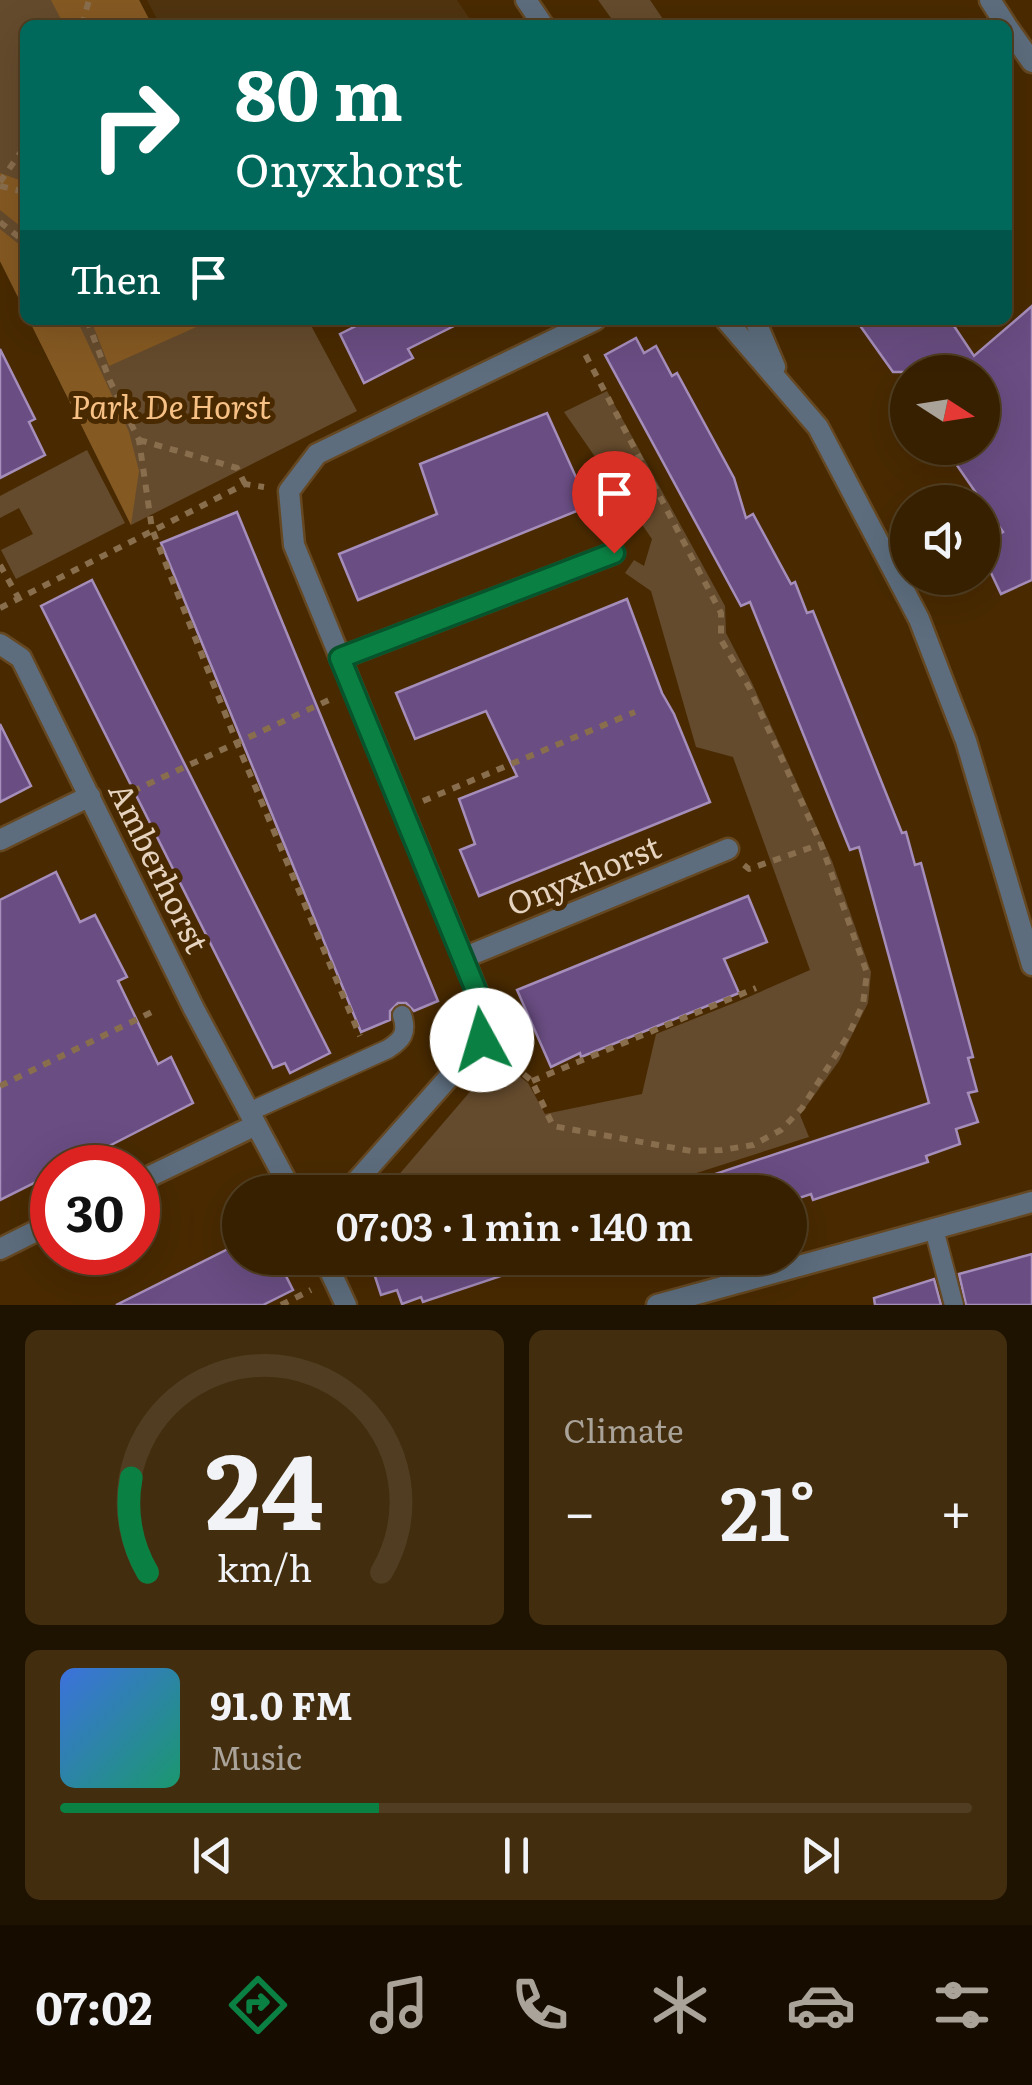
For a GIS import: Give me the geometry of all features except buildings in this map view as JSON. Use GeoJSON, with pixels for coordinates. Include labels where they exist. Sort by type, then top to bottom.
{"type":"FeatureCollection","features":[{"type":"Feature","properties":{"kind":"street"},"geometry":{"type":"LineString","coordinates":[[362,1175],[482,1040],[484,1010],[294,544],[289,491],[318,454],[585,325]]}},
{"type":"Feature","properties":{"kind":"street"},"geometry":{"type":"LineString","coordinates":[[731,325],[818,427],[919,620],[966,741],[1032,965]]}},
{"type":"Feature","properties":{"kind":"street"},"geometry":{"type":"LineString","coordinates":[[757,325],[782,382]]}},
{"type":"Feature","properties":{"kind":"street"},"geometry":{"type":"LineString","coordinates":[[340,658],[614,553]]}},
{"type":"Feature","properties":{"kind":"street","name":"Amberhorst"},"geometry":{"type":"LineString","coordinates":[[0,644],[21,658],[202,1024],[283,1175]]}},
{"type":"Feature","properties":{"kind":"street"},"geometry":{"type":"LineString","coordinates":[[0,840],[93,802]]}},
{"type":"Feature","properties":{"kind":"street","name":"Onyxhorst"},"geometry":{"type":"LineString","coordinates":[[463,958],[728,849]]}},
{"type":"Feature","properties":{"kind":"street"},"geometry":{"type":"LineString","coordinates":[[160,1170],[252,1119]]}},
{"type":"Feature","properties":{"kind":"street"},"geometry":{"type":"LineString","coordinates":[[657,1305],[1032,1202]]}},
{"type":"Feature","properties":{"kind":"street"},"geometry":{"type":"LineString","coordinates":[[0,1248],[30,1234]]}},
{"type":"Feature","properties":{"kind":"street"},"geometry":{"type":"LineString","coordinates":[[332,1275],[346,1305]]}},
{"type":"Feature","properties":{"kind":"lane"},"geometry":{"type":"LineString","coordinates":[[252,1119],[400,1041],[405,1033],[402,1016]]}},
{"type":"Feature","properties":{"kind":"lane"},"geometry":{"type":"LineString","coordinates":[[934,1229],[954,1305]]}},
{"type":"Feature","properties":{"kind":"path"},"geometry":{"type":"LineString","coordinates":[[0,184],[20,154]]}},
{"type":"Feature","properties":{"kind":"path"},"geometry":{"type":"LineString","coordinates":[[0,222],[20,238]]}},
{"type":"Feature","properties":{"kind":"path"},"geometry":{"type":"LineString","coordinates":[[91,325],[110,381],[139,440],[152,530],[363,1042]]}},
{"type":"Feature","properties":{"kind":"path"},"geometry":{"type":"LineString","coordinates":[[139,440],[237,468],[245,484]]}},
{"type":"Feature","properties":{"kind":"path"},"geometry":{"type":"LineString","coordinates":[[614,553],[593,499],[647,471]]}},
{"type":"Feature","properties":{"kind":"path"},"geometry":{"type":"LineString","coordinates":[[0,608],[245,484],[289,491]]}},
{"type":"Feature","properties":{"kind":"path"},"geometry":{"type":"LineString","coordinates":[[0,565],[18,598]]}},
{"type":"Feature","properties":{"kind":"path"},"geometry":{"type":"LineString","coordinates":[[93,802],[326,701]]}},
{"type":"Feature","properties":{"kind":"path"},"geometry":{"type":"LineString","coordinates":[[404,810],[635,712]]}},
{"type":"Feature","properties":{"kind":"path"},"geometry":{"type":"LineString","coordinates":[[728,849],[748,870],[822,844]]}},
{"type":"Feature","properties":{"kind":"path"},"geometry":{"type":"LineString","coordinates":[[532,1081],[756,988]]}},
{"type":"Feature","properties":{"kind":"path"},"geometry":{"type":"LineString","coordinates":[[0,1086],[156,1010]]}},
{"type":"Feature","properties":{"kind":"shaded area"},"geometry":{"type":"Polygon","coordinates":[[[51,0],[139,0],[149,20],[61,20],[51,0]]]}},
{"type":"Feature","properties":{"kind":"shaded area"},"geometry":{"type":"Polygon","coordinates":[[[147,0],[457,0],[471,20],[157,20],[147,0]]]}},
{"type":"Feature","properties":{"kind":"shaded area"},"geometry":{"type":"Polygon","coordinates":[[[0,173],[20,180],[20,226],[0,210],[0,173]]]}},
{"type":"Feature","properties":{"kind":"shaded area"},"geometry":{"type":"Polygon","coordinates":[[[0,229],[20,245],[20,301],[0,261],[0,229]]]}},
{"type":"Feature","properties":{"kind":"shaded area"},"geometry":{"type":"Polygon","coordinates":[[[31,325],[79,325],[129,432],[139,471],[131,525],[31,325]]]}},
{"type":"Feature","properties":{"kind":"shaded area"},"geometry":{"type":"Polygon","coordinates":[[[93,325],[201,325],[109,366],[93,325]]]}},
{"type":"Feature","properties":{"kind":"green space","name":"Park De Horst"},"geometry":{"type":"Polygon","coordinates":[[[0,0],[139,0],[149,20],[20,20],[20,301],[0,261],[0,0]]]}},
{"type":"Feature","properties":{"kind":"green space"},"geometry":{"type":"Polygon","coordinates":[[[598,0],[650,0],[664,20],[612,20],[598,0]]]}},
{"type":"Feature","properties":{"kind":"green space","name":"Park De Horst"},"geometry":{"type":"Polygon","coordinates":[[[31,325],[311,325],[357,411],[131,525],[31,325]]]}},
{"type":"Feature","properties":{"kind":"green space"},"geometry":{"type":"Polygon","coordinates":[[[607,391],[725,606],[726,633],[832,861],[871,972],[868,1003],[839,1061],[800,1115],[809,1137],[690,1175],[399,1175],[498,1059],[528,1083],[545,1114],[642,1094],[656,1034],[810,970],[733,757],[696,747],[651,591],[625,573],[634,560],[644,566],[652,539],[564,412],[607,391]]]}},
{"type":"Feature","properties":{"kind":"green space"},"geometry":{"type":"Polygon","coordinates":[[[87,450],[125,523],[16,579],[1,550],[33,534],[19,508],[0,518],[0,496],[87,450]]]}},
{"type":"Feature","properties":{"kind":"route"},"geometry":{"type":"LineString","coordinates":[[482,1040],[484,1010],[340,658],[614,553]]}}]}
